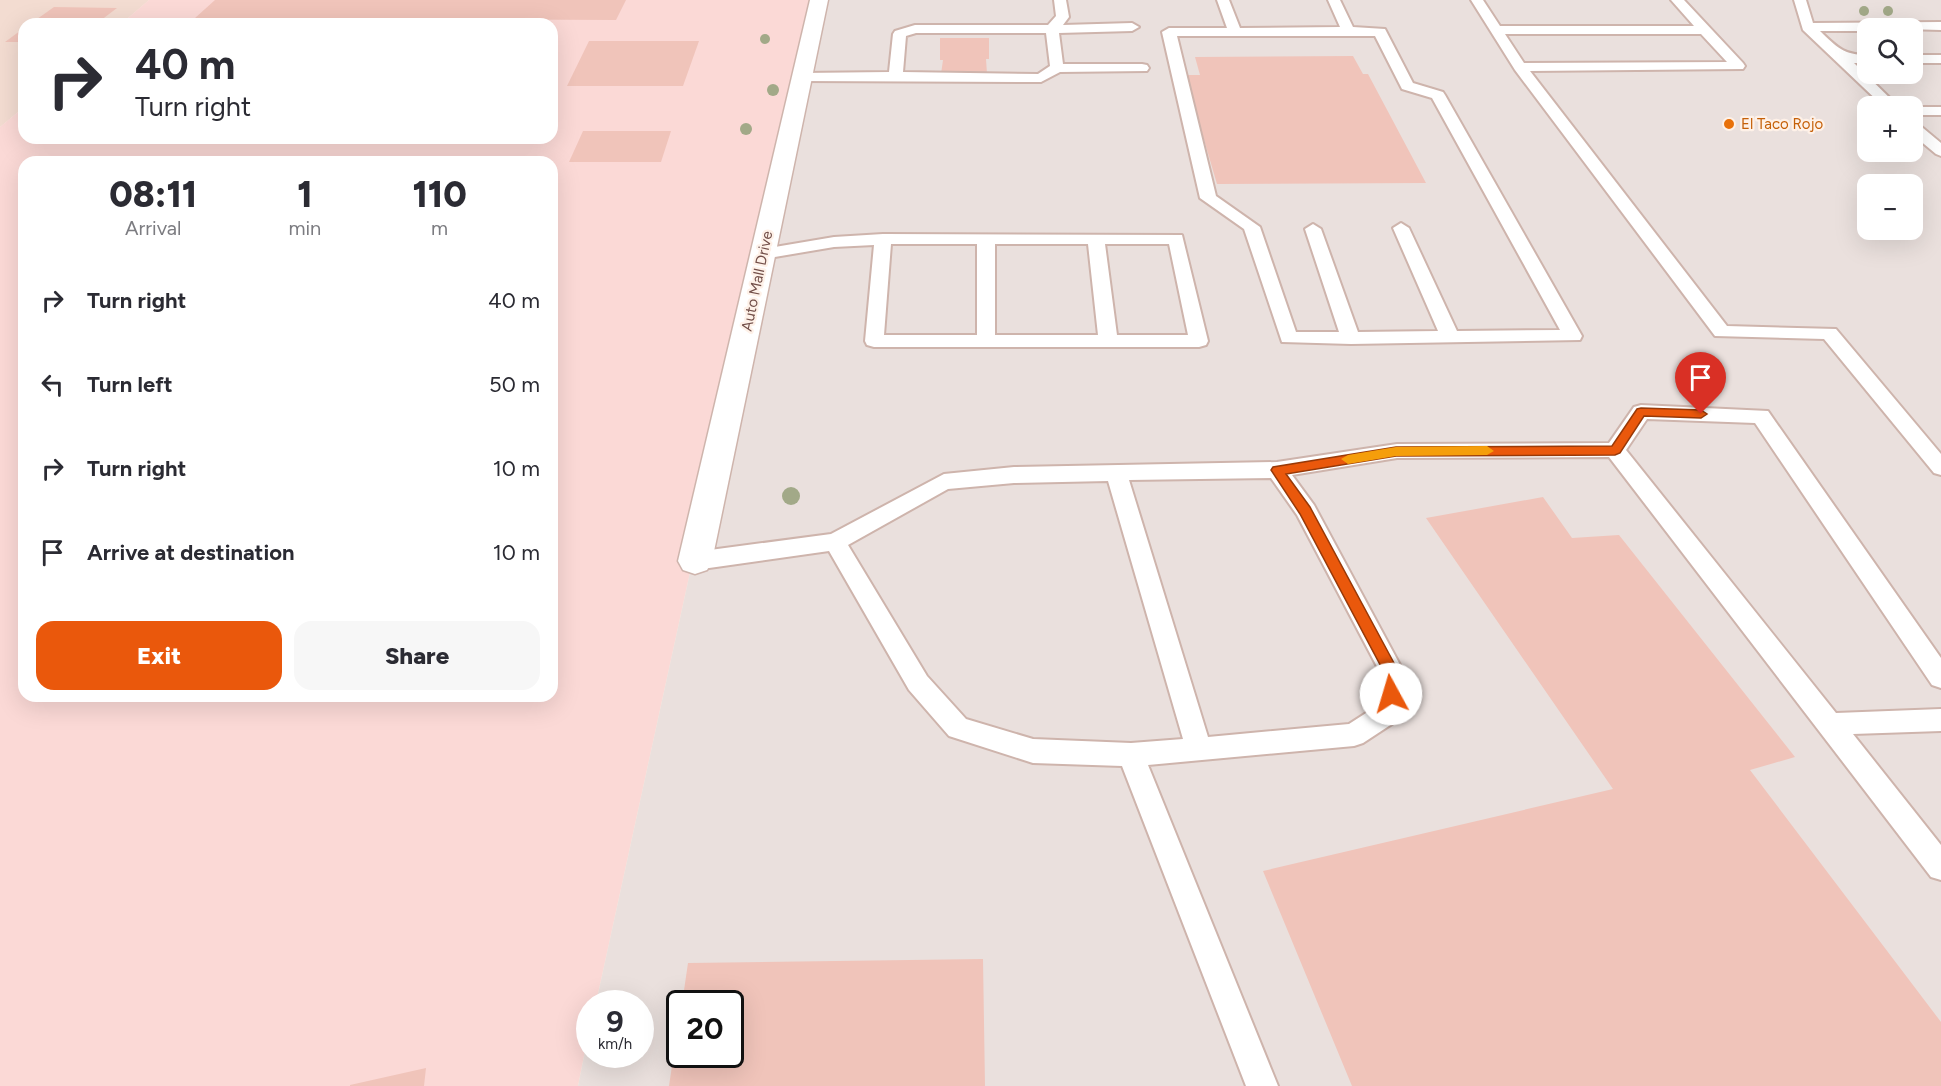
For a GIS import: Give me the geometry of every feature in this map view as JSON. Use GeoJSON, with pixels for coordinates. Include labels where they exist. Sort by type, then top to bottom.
{"type":"FeatureCollection","features":[{"type":"Feature","properties":{"kind":"street","name":"Auto Mall Drive"},"geometry":{"type":"LineString","coordinates":[[695,561],[819,0]]}},
{"type":"Feature","properties":{"kind":"lane"},"geometry":{"type":"LineString","coordinates":[[1057,68],[1052,29],[1063,17],[1060,0]]}},
{"type":"Feature","properties":{"kind":"lane"},"geometry":{"type":"LineString","coordinates":[[1223,0],[1235,32]]}},
{"type":"Feature","properties":{"kind":"lane"},"geometry":{"type":"LineString","coordinates":[[1334,0],[1348,31]]}},
{"type":"Feature","properties":{"kind":"lane"},"geometry":{"type":"LineString","coordinates":[[1477,0],[1520,67],[1722,332],[1829,333],[1941,468]]}},
{"type":"Feature","properties":{"kind":"lane"},"geometry":{"type":"LineString","coordinates":[[1520,67],[1738,66],[1677,0]]}},
{"type":"Feature","properties":{"kind":"lane"},"geometry":{"type":"LineString","coordinates":[[1800,0],[1808,27],[1881,96]]}},
{"type":"Feature","properties":{"kind":"lane"},"geometry":{"type":"LineString","coordinates":[[1808,27],[1941,26]]}},
{"type":"Feature","properties":{"kind":"lane"},"geometry":{"type":"LineString","coordinates":[[896,76],[900,34],[915,29],[1132,27]]}},
{"type":"Feature","properties":{"kind":"lane"},"geometry":{"type":"LineString","coordinates":[[1496,30],[1705,30]]}},
{"type":"Feature","properties":{"kind":"lane"},"geometry":{"type":"LineString","coordinates":[[1169,32],[1235,32],[1380,32],[1407,86],[1438,95],[1573,336],[1289,338],[1252,227],[1208,198],[1169,32]]}},
{"type":"Feature","properties":{"kind":"lane"},"geometry":{"type":"LineString","coordinates":[[1837,54],[1857,59]]}},
{"type":"Feature","properties":{"kind":"lane"},"geometry":{"type":"LineString","coordinates":[[1923,59],[1941,59]]}},
{"type":"Feature","properties":{"kind":"lane"},"geometry":{"type":"LineString","coordinates":[[802,77],[1041,78],[1057,68],[1142,68]]}},
{"type":"Feature","properties":{"kind":"lane"},"geometry":{"type":"LineString","coordinates":[[1923,111],[1941,111]]}},
{"type":"Feature","properties":{"kind":"lane"},"geometry":{"type":"LineString","coordinates":[[1923,135],[1941,151]]}},
{"type":"Feature","properties":{"kind":"lane"},"geometry":{"type":"LineString","coordinates":[[1401,228],[1450,337]]}},
{"type":"Feature","properties":{"kind":"lane"},"geometry":{"type":"LineString","coordinates":[[1313,229],[1351,338]]}},
{"type":"Feature","properties":{"kind":"lane"},"geometry":{"type":"LineString","coordinates":[[986,238],[986,341]]}},
{"type":"Feature","properties":{"kind":"lane"},"geometry":{"type":"LineString","coordinates":[[1096,238],[1108,341]]}},
{"type":"Feature","properties":{"kind":"lane"},"geometry":{"type":"LineString","coordinates":[[763,254],[834,242],[883,239],[1176,238],[1199,341],[874,341],[883,239]]}},
{"type":"Feature","properties":{"kind":"lane"},"geometry":{"type":"LineString","coordinates":[[1615,450],[1641,412],[1761,416],[1941,678]]}},
{"type":"Feature","properties":{"kind":"lane"},"geometry":{"type":"LineString","coordinates":[[695,561],[835,542],[944,482],[1014,475],[1277,470],[1396,451],[1615,450]]}},
{"type":"Feature","properties":{"kind":"lane"},"geometry":{"type":"LineString","coordinates":[[1615,450],[1941,867]]}},
{"type":"Feature","properties":{"kind":"lane"},"geometry":{"type":"LineString","coordinates":[[835,542],[918,683],[958,728],[1033,752],[1131,755],[1354,735],[1389,712],[1394,676],[1305,511],[1277,470]]}},
{"type":"Feature","properties":{"kind":"lane"},"geometry":{"type":"LineString","coordinates":[[1116,473],[1198,749]]}},
{"type":"Feature","properties":{"kind":"lane"},"geometry":{"type":"LineString","coordinates":[[1828,724],[1941,720]]}},
{"type":"Feature","properties":{"kind":"lane"},"geometry":{"type":"LineString","coordinates":[[1131,755],[1262,1086]]}},
{"type":"Feature","properties":{"kind":"shaded area"},"geometry":{"type":"Polygon","coordinates":[[[0,0],[149,0],[128,18],[18,18],[18,112],[0,127],[0,0]]]}},
{"type":"Feature","properties":{"kind":"shaded area"},"geometry":{"type":"Polygon","coordinates":[[[149,0],[815,0],[599,990],[576,990],[576,1068],[582,1068],[578,1086],[0,1086],[0,127],[18,112],[18,144],[558,144],[558,18],[128,18],[149,0]]]}},
{"type":"Feature","properties":{"kind":"shaded area"},"geometry":{"type":"Polygon","coordinates":[[[815,0],[1941,0],[1941,1086],[578,1086],[582,1068],[654,1068],[654,990],[599,990],[815,0]]]}},
{"type":"Feature","properties":{"kind":"building"},"geometry":{"type":"Polygon","coordinates":[[[215,0],[626,0],[616,20],[195,18],[215,0]]]}},
{"type":"Feature","properties":{"kind":"building"},"geometry":{"type":"Polygon","coordinates":[[[54,7],[117,8],[104,18],[38,18],[54,7]]]}},
{"type":"Feature","properties":{"kind":"building"},"geometry":{"type":"Polygon","coordinates":[[[18,32],[18,42],[5,42],[18,32]]]}},
{"type":"Feature","properties":{"kind":"building"},"geometry":{"type":"Polygon","coordinates":[[[940,38],[989,38],[989,59],[986,59],[987,74],[941,74],[943,60],[940,60],[940,38]]]}},
{"type":"Feature","properties":{"kind":"building"},"geometry":{"type":"Polygon","coordinates":[[[589,41],[699,41],[683,86],[567,86],[589,41]]]}},
{"type":"Feature","properties":{"kind":"building"},"geometry":{"type":"Polygon","coordinates":[[[1353,56],[1363,74],[1368,74],[1426,183],[1217,184],[1185,75],[1200,75],[1195,57],[1353,56]]]}},
{"type":"Feature","properties":{"kind":"building"},"geometry":{"type":"Polygon","coordinates":[[[583,131],[671,131],[661,162],[569,162],[583,131]]]}},
{"type":"Feature","properties":{"kind":"building"},"geometry":{"type":"Polygon","coordinates":[[[1543,497],[1572,538],[1619,535],[1795,757],[1750,770],[1941,1022],[1941,1086],[1352,1086],[1263,871],[1613,789],[1426,518],[1543,497]]]}},
{"type":"Feature","properties":{"kind":"building"},"geometry":{"type":"Polygon","coordinates":[[[983,959],[985,1086],[669,1086],[672,1068],[744,1068],[744,990],[684,990],[688,963],[983,959]]]}},
{"type":"Feature","properties":{"kind":"building"},"geometry":{"type":"Polygon","coordinates":[[[426,1068],[424,1086],[350,1086],[350,1085],[426,1068]]]}},
{"type":"Feature","properties":{"kind":"slow traffic"},"geometry":{"type":"LineString","coordinates":[[1348,459],[1396,451],[1487,451]]}},
{"type":"Feature","properties":{"kind":"place","name":"El Taco Rojo"},"geometry":{"type":"Point","coordinates":[1729,124]}},
{"type":"Feature","properties":{"kind":"route"},"geometry":{"type":"LineString","coordinates":[[1391,694],[1394,676],[1305,511],[1277,470],[1396,451],[1615,450],[1641,412],[1701,414]]}}]}
